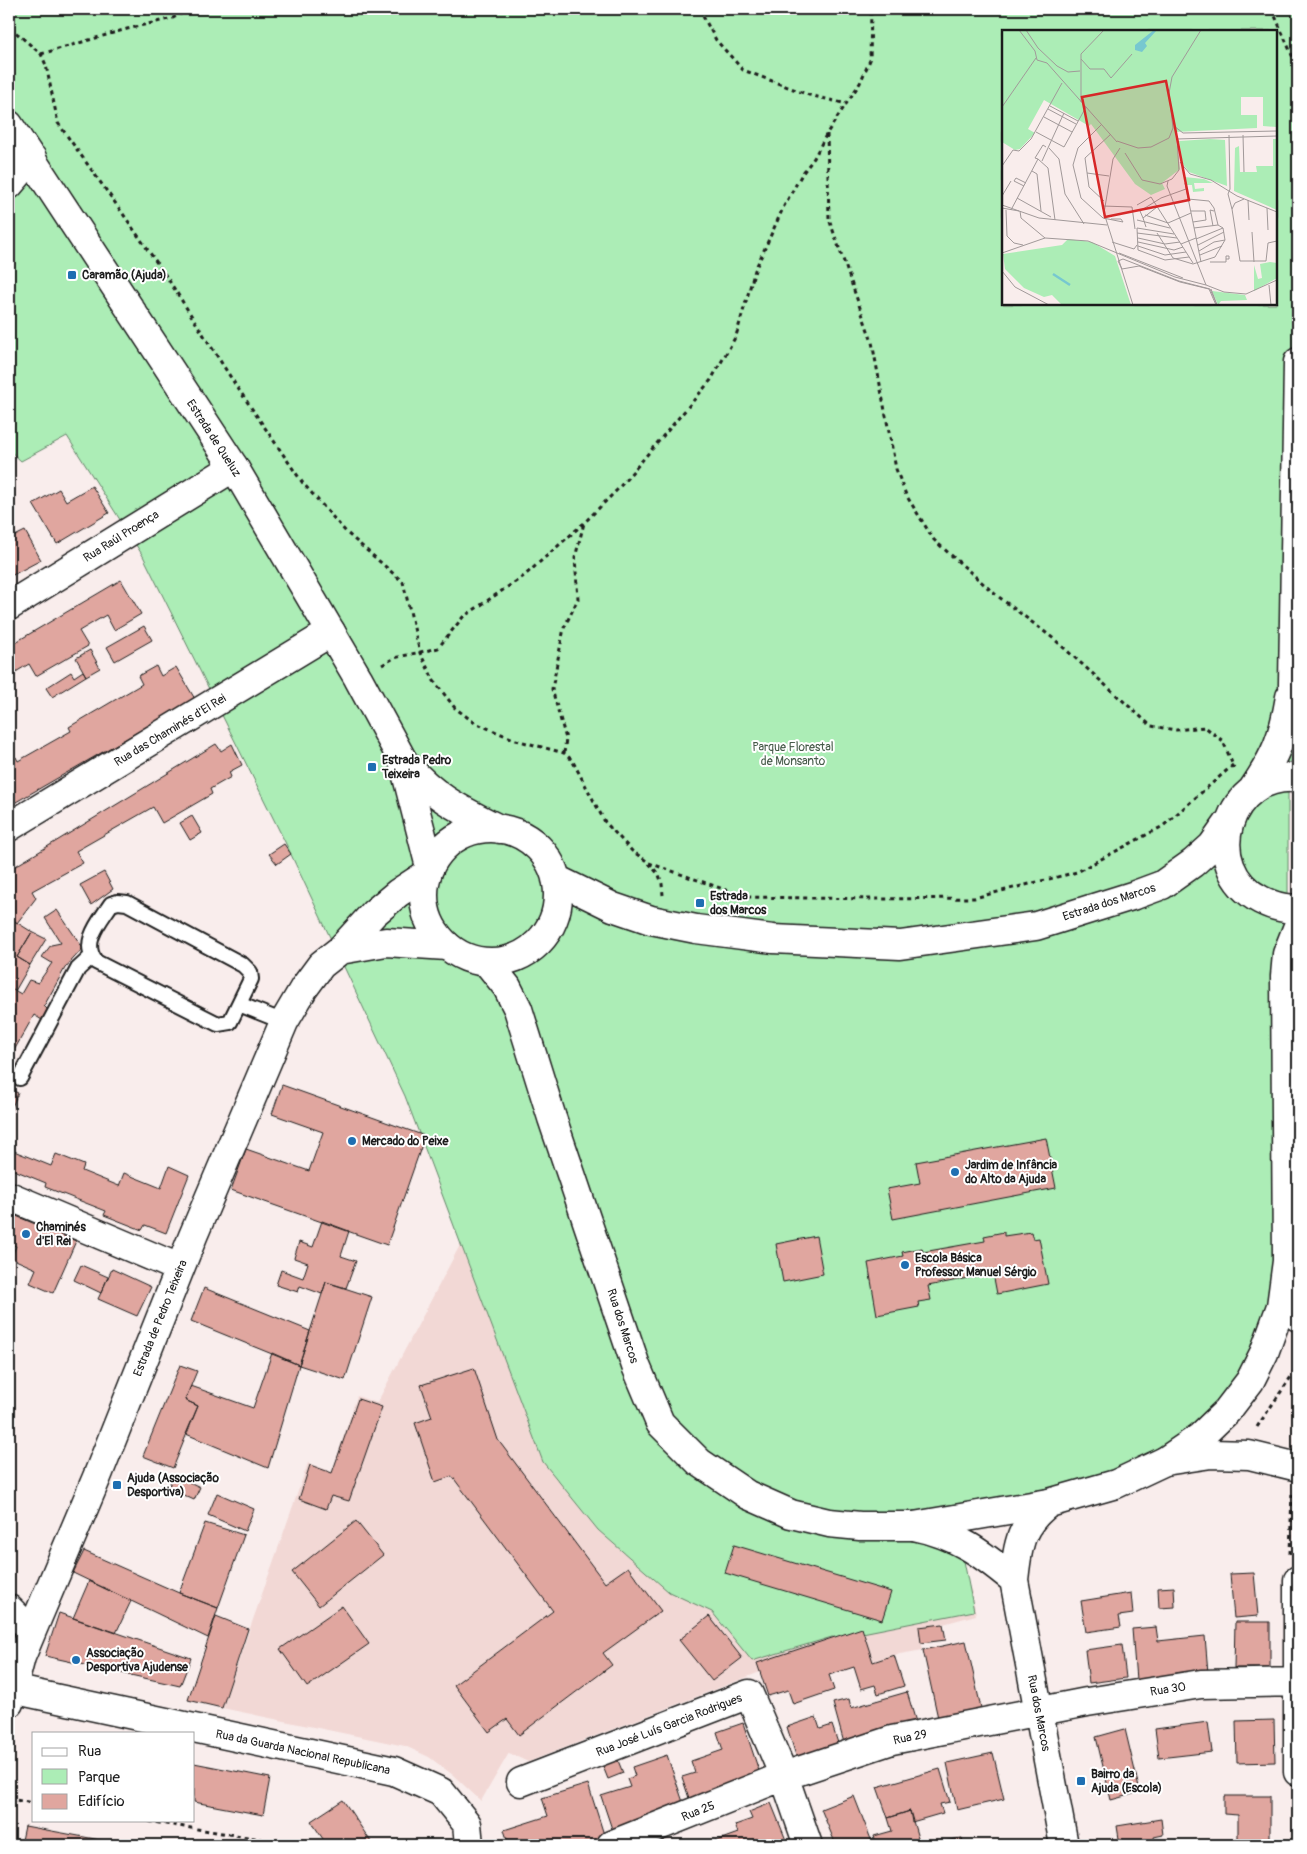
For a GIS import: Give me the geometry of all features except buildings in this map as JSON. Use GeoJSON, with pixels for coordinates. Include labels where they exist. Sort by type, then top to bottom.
{"type":"FeatureCollection","features":[{"type":"Feature","properties":{"kind":"street","name":"Estrada de Queluz"},"geometry":{"type":"LineString","coordinates":[[9,125],[234,467],[358,678],[403,761],[418,778],[453,806],[499,829]]}},
{"type":"Feature","properties":{"kind":"street"},"geometry":{"type":"LineString","coordinates":[[9,186],[32,158]]}},
{"type":"Feature","properties":{"kind":"street"},"geometry":{"type":"LineString","coordinates":[[1298,362],[1292,684],[1294,706],[1298,721]]}},
{"type":"Feature","properties":{"kind":"street","name":"Rua Raúl Proença"},"geometry":{"type":"LineString","coordinates":[[9,606],[234,467]]}},
{"type":"Feature","properties":{"kind":"street","name":"Rua das Chaminés d'El Rei"},"geometry":{"type":"LineString","coordinates":[[9,827],[331,632]]}},
{"type":"Feature","properties":{"kind":"street"},"geometry":{"type":"LineString","coordinates":[[1249,793],[1270,763],[1283,734],[1292,684]]}},
{"type":"Feature","properties":{"kind":"street","name":"Estrada de Queluz"},"geometry":{"type":"LineString","coordinates":[[403,761],[428,871]]}},
{"type":"Feature","properties":{"kind":"street"},"geometry":{"type":"LineString","coordinates":[[1249,793],[1275,778],[1298,778]]}},
{"type":"Feature","properties":{"kind":"street","name":"Estrada dos Marcos"},"geometry":{"type":"LineString","coordinates":[[556,879],[613,907],[651,920],[696,930],[773,939],[900,945],[1036,926],[1162,885],[1193,863],[1212,846],[1229,822],[1236,808],[1249,793]]}},
{"type":"Feature","properties":{"kind":"street"},"geometry":{"type":"LineString","coordinates":[[1229,822],[1226,842],[1229,862],[1238,881],[1253,896],[1271,905],[1291,909],[1298,908]]}},
{"type":"Feature","properties":{"kind":"street"},"geometry":{"type":"LineString","coordinates":[[478,829],[499,829],[519,834],[535,845],[548,860],[556,879],[558,900],[554,920],[543,938],[528,952],[508,960],[487,962],[466,958],[447,946],[434,932],[426,914],[424,894],[428,871],[441,850],[458,836],[478,829]]}},
{"type":"Feature","properties":{"kind":"street","name":"Estrada de Pedro Teixeira"},"geometry":{"type":"LineString","coordinates":[[10,1696],[21,1657],[97,1477],[180,1268],[284,1022],[304,988],[321,966],[340,950],[374,913],[428,871]]}},
{"type":"Feature","properties":{"kind":"street","name":"Rua dos Marcos"},"geometry":{"type":"LineString","coordinates":[[487,962],[507,987],[518,1009],[552,1118],[636,1366],[660,1423],[699,1462],[748,1495],[773,1507],[829,1523],[860,1526],[914,1526],[1049,1503],[1116,1484],[1165,1461],[1200,1437],[1227,1411],[1250,1381],[1264,1353],[1281,1306],[1287,1261],[1285,976],[1287,954],[1298,926]]}},
{"type":"Feature","properties":{"kind":"street"},"geometry":{"type":"LineString","coordinates":[[340,950],[386,942],[447,946]]}},
{"type":"Feature","properties":{"kind":"street"},"geometry":{"type":"LineString","coordinates":[[9,1196],[180,1268]]}},
{"type":"Feature","properties":{"kind":"street"},"geometry":{"type":"LineString","coordinates":[[1287,1261],[1298,1317]]}},
{"type":"Feature","properties":{"kind":"street"},"geometry":{"type":"LineString","coordinates":[[1165,1461],[1211,1454],[1249,1455],[1298,1467]]}},
{"type":"Feature","properties":{"kind":"street","name":"Rua dos Marcos"},"geometry":{"type":"LineString","coordinates":[[1049,1503],[1032,1517],[1023,1532],[1017,1554],[1014,1580],[1064,1845]]}},
{"type":"Feature","properties":{"kind":"street","name":"Rua dos Marcos"},"geometry":{"type":"LineString","coordinates":[[914,1526],[952,1537],[969,1545],[1014,1580]]}},
{"type":"Feature","properties":{"kind":"street"},"geometry":{"type":"LineString","coordinates":[[1294,1569],[1298,1772]]}},
{"type":"Feature","properties":{"kind":"street"},"geometry":{"type":"LineString","coordinates":[[9,1609],[19,1618],[34,1626]]}},
{"type":"Feature","properties":{"kind":"street","name":"Rua 30"},"geometry":{"type":"LineString","coordinates":[[1039,1711],[1201,1684],[1297,1682]]}},
{"type":"Feature","properties":{"kind":"street","name":"Rua José Luís Garcia Rodrigues"},"geometry":{"type":"LineString","coordinates":[[521,1782],[749,1694],[784,1776],[808,1845]]}},
{"type":"Feature","properties":{"kind":"street","name":"Rua da Guarda Nacional Republicana"},"geometry":{"type":"LineString","coordinates":[[10,1696],[194,1732]]}},
{"type":"Feature","properties":{"kind":"street","name":"Rua 29"},"geometry":{"type":"LineString","coordinates":[[784,1776],[892,1740],[1039,1711]]}},
{"type":"Feature","properties":{"kind":"street","name":"Rua da Guarda Nacional Republicana"},"geometry":{"type":"LineString","coordinates":[[195,1732],[394,1771],[441,1792],[467,1824],[469,1845]]}},
{"type":"Feature","properties":{"kind":"street","name":"Rua 25"},"geometry":{"type":"LineString","coordinates":[[611,1845],[784,1776]]}},
{"type":"Feature","properties":{"kind":"lane"},"geometry":{"type":"LineString","coordinates":[[118,902],[127,903],[243,965],[250,972],[251,979],[230,1022],[218,1024],[96,962],[91,957],[90,941],[93,933],[111,904],[118,902]]}},
{"type":"Feature","properties":{"kind":"lane"},"geometry":{"type":"LineString","coordinates":[[20,1078],[78,969],[91,957]]}},
{"type":"Feature","properties":{"kind":"lane"},"geometry":{"type":"LineString","coordinates":[[239,1004],[284,1022]]}},
{"type":"Feature","properties":{"kind":"path"},"geometry":{"type":"LineString","coordinates":[[41,54],[173,18],[190,9]]}},
{"type":"Feature","properties":{"kind":"path"},"geometry":{"type":"LineString","coordinates":[[699,9],[716,40],[744,70],[809,95],[847,104]]}},
{"type":"Feature","properties":{"kind":"path"},"geometry":{"type":"LineString","coordinates":[[358,678],[394,658],[438,648],[463,617],[524,576],[584,523],[617,490],[711,380],[736,336],[755,270],[784,206],[827,133],[860,83],[870,60],[871,9]]}},
{"type":"Feature","properties":{"kind":"path"},"geometry":{"type":"LineString","coordinates":[[1272,9],[1298,69]]}},
{"type":"Feature","properties":{"kind":"path"},"geometry":{"type":"LineString","coordinates":[[9,29],[13,30],[41,54],[46,65],[58,123],[158,264],[234,384],[302,482],[347,533],[402,582],[420,653],[434,681],[455,708],[475,723],[516,740],[564,753],[572,760],[605,822],[632,851],[648,862],[746,897],[974,898],[1077,872],[1163,826],[1233,765]]}},
{"type":"Feature","properties":{"kind":"path"},"geometry":{"type":"LineString","coordinates":[[827,133],[829,219],[872,342],[896,469],[906,495],[934,540],[995,594],[1054,639],[1151,726],[1176,730],[1205,726],[1223,741],[1233,765],[1249,793]]}},
{"type":"Feature","properties":{"kind":"path"},"geometry":{"type":"LineString","coordinates":[[564,753],[566,739],[552,689],[564,628],[578,599],[575,558],[584,523]]}},
{"type":"Feature","properties":{"kind":"path"},"geometry":{"type":"LineString","coordinates":[[648,862],[659,876],[664,893],[662,898]]}},
{"type":"Feature","properties":{"kind":"path"},"geometry":{"type":"LineString","coordinates":[[1291,1502],[1294,1569]]}},
{"type":"Feature","properties":{"kind":"path"},"geometry":{"type":"LineString","coordinates":[[9,1799],[32,1803]]}},
{"type":"Feature","properties":{"kind":"path"},"geometry":{"type":"LineString","coordinates":[[153,1822],[297,1845]]}},
{"type":"Feature","properties":{"kind":"path"},"geometry":{"type":"LineString","coordinates":[[264,1845],[265,1840]]}},
{"type":"Feature","properties":{"kind":"shaded area"},"geometry":{"type":"Polygon","coordinates":[[[489,1190],[968,1583],[976,1615],[943,1624],[919,1627],[923,1650],[894,1655],[768,1696],[760,1672],[528,1762],[509,1753],[481,1801],[453,1775],[429,1757],[405,1746],[222,1708],[308,1463],[332,1472],[357,1396],[377,1403],[489,1190]]]}},
{"type":"Feature","properties":{"kind":"green space","name":"Parque Florestal de Monsanto"},"geometry":{"type":"Polygon","coordinates":[[[9,9],[1298,9],[1298,790],[1288,789],[1288,1188],[1260,1366],[1205,1432],[1114,1483],[955,1516],[974,1611],[837,1638],[832,1637],[752,1661],[712,1612],[669,1592],[598,1530],[543,1462],[405,1096],[287,846],[143,556],[67,436],[21,461],[9,450],[9,9]]]}},
{"type":"Feature","properties":{"kind":"place","name":"Caramão (Ajuda)"},"geometry":{"type":"Point","coordinates":[72,275]}},
{"type":"Feature","properties":{"kind":"place","name":"Estrada Pedro Teixeira"},"geometry":{"type":"Point","coordinates":[372,767]}},
{"type":"Feature","properties":{"kind":"place","name":"Estrada dos Marcos"},"geometry":{"type":"Point","coordinates":[700,903]}},
{"type":"Feature","properties":{"kind":"place","name":"Mercado do Peixe"},"geometry":{"type":"Point","coordinates":[352,1141]}},
{"type":"Feature","properties":{"kind":"place","name":"Jardim de Infância do Alto da Ajuda"},"geometry":{"type":"Point","coordinates":[955,1172]}},
{"type":"Feature","properties":{"kind":"place","name":"Chaminés d'El Rei"},"geometry":{"type":"Point","coordinates":[26,1234]}},
{"type":"Feature","properties":{"kind":"place","name":"Escola Básica Professor Manuel Sérgio"},"geometry":{"type":"Point","coordinates":[905,1265]}},
{"type":"Feature","properties":{"kind":"place","name":"Ajuda (Associação Desportiva)"},"geometry":{"type":"Point","coordinates":[117,1485]}},
{"type":"Feature","properties":{"kind":"place","name":"Associação Desportiva Ajudense"},"geometry":{"type":"Point","coordinates":[76,1660]}},
{"type":"Feature","properties":{"kind":"place","name":"Bairro da Ajuda (Escola)"},"geometry":{"type":"Point","coordinates":[1081,1781]}}]}
